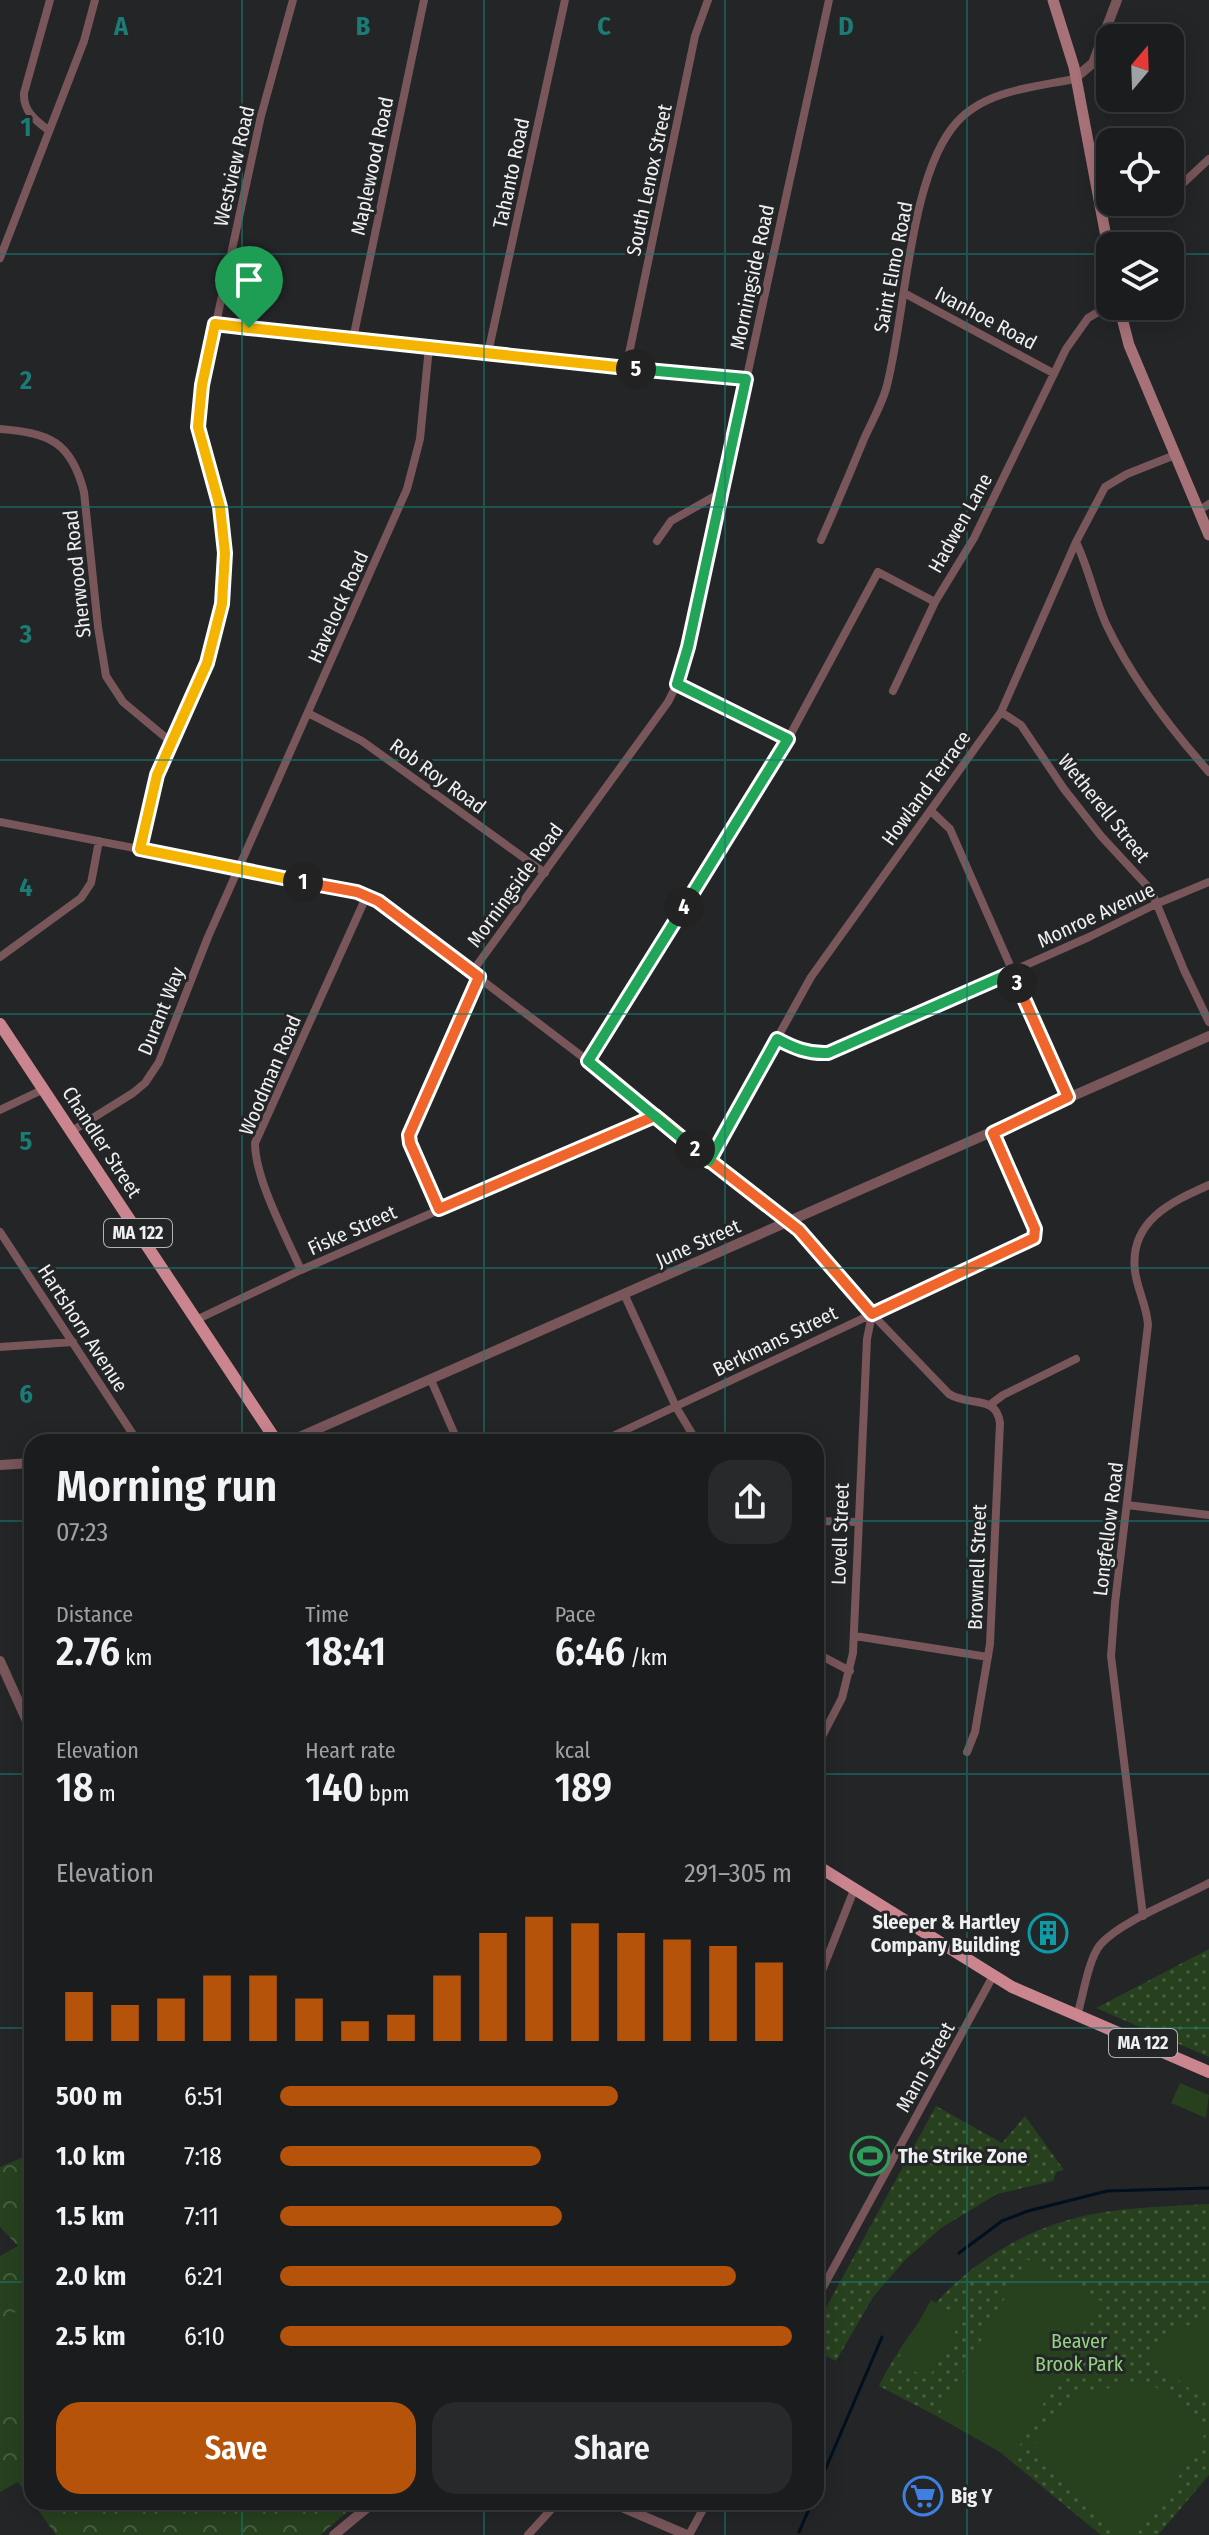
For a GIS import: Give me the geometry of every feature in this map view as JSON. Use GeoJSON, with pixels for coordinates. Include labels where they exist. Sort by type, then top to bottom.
{"type":"FeatureCollection","features":[{"type":"Feature","properties":{"kind":"main road"},"geometry":{"type":"LineString","coordinates":[[1053,0],[1069,46],[1096,186]]}},
{"type":"Feature","properties":{"kind":"main road"},"geometry":{"type":"LineString","coordinates":[[1123,320],[1129,345],[1175,455],[1204,508],[1209,535]]}},
{"type":"Feature","properties":{"kind":"main road","name":"Chandler Street"},"geometry":{"type":"LineString","coordinates":[[0,1024],[272,1434]]}},
{"type":"Feature","properties":{"kind":"main road","name":"MA 122"},"geometry":{"type":"LineString","coordinates":[[824,1870],[993,1976],[1077,2016],[1209,2072]]}},
{"type":"Feature","properties":{"kind":"street"},"geometry":{"type":"LineString","coordinates":[[48,130],[36,121],[23,104],[50,0]]}},
{"type":"Feature","properties":{"kind":"street"},"geometry":{"type":"LineString","coordinates":[[0,258],[8,226],[84,41],[95,0]]}},
{"type":"Feature","properties":{"kind":"street","name":"Westview Road"},"geometry":{"type":"LineString","coordinates":[[140,849],[153,788],[213,646],[224,587],[225,553],[220,507],[198,427],[202,385],[261,116],[293,0]]}},
{"type":"Feature","properties":{"kind":"street","name":"Maplewood Road"},"geometry":{"type":"LineString","coordinates":[[353,339],[424,0]]}},
{"type":"Feature","properties":{"kind":"street","name":"Tahanto Road"},"geometry":{"type":"LineString","coordinates":[[488,353],[565,0]]}},
{"type":"Feature","properties":{"kind":"street","name":"South Lenox Street"},"geometry":{"type":"LineString","coordinates":[[626,368],[695,36],[708,0]]}},
{"type":"Feature","properties":{"kind":"street","name":"Morningside Road"},"geometry":{"type":"LineString","coordinates":[[439,1209],[409,1135],[476,974],[668,702],[677,684],[688,647],[829,0]]}},
{"type":"Feature","properties":{"kind":"street"},"geometry":{"type":"LineString","coordinates":[[1074,79],[1093,63],[1117,0]]}},
{"type":"Feature","properties":{"kind":"street","name":"Saint Elmo Road"},"geometry":{"type":"LineString","coordinates":[[821,540],[886,391],[929,175],[939,147],[956,122],[981,102],[1074,79]]}},
{"type":"Feature","properties":{"kind":"street"},"geometry":{"type":"LineString","coordinates":[[1184,182],[1209,159]]}},
{"type":"Feature","properties":{"kind":"street","name":"Ivanhoe Road"},"geometry":{"type":"LineString","coordinates":[[904,293],[1053,373]]}},
{"type":"Feature","properties":{"kind":"street","name":"Hadwen Lane"},"geometry":{"type":"LineString","coordinates":[[788,739],[878,572],[935,602],[979,529],[1053,373],[1080,327],[1096,312]]}},
{"type":"Feature","properties":{"kind":"street"},"geometry":{"type":"LineString","coordinates":[[215,324],[746,379]]}},
{"type":"Feature","properties":{"kind":"street","name":"Havelock Road"},"geometry":{"type":"LineString","coordinates":[[238,870],[413,474],[420,439],[429,347]]}},
{"type":"Feature","properties":{"kind":"street","name":"Sherwood Road"},"geometry":{"type":"LineString","coordinates":[[0,429],[48,437],[63,446],[72,458],[84,492],[106,676],[123,702],[171,742]]}},
{"type":"Feature","properties":{"kind":"street","name":"Howland Terrace"},"geometry":{"type":"LineString","coordinates":[[709,1161],[817,967],[1001,712],[1076,542],[1105,487],[1127,474],[1175,455]]}},
{"type":"Feature","properties":{"kind":"street"},"geometry":{"type":"LineString","coordinates":[[657,541],[671,521],[722,492]]}},
{"type":"Feature","properties":{"kind":"street"},"geometry":{"type":"LineString","coordinates":[[1076,542],[1106,622],[1125,658],[1156,708],[1209,772]]}},
{"type":"Feature","properties":{"kind":"street"},"geometry":{"type":"LineString","coordinates":[[893,691],[935,602]]}},
{"type":"Feature","properties":{"kind":"street"},"geometry":{"type":"LineString","coordinates":[[588,1061],[788,739],[677,684]]}},
{"type":"Feature","properties":{"kind":"street","name":"Wetherell Street"},"geometry":{"type":"LineString","coordinates":[[1001,712],[1021,725],[1064,789],[1101,836],[1151,890],[1209,1022]]}},
{"type":"Feature","properties":{"kind":"street","name":"Rob Roy Road"},"geometry":{"type":"LineString","coordinates":[[308,713],[362,741],[545,873]]}},
{"type":"Feature","properties":{"kind":"street"},"geometry":{"type":"LineString","coordinates":[[931,811],[950,829],[1068,1097]]}},
{"type":"Feature","properties":{"kind":"street"},"geometry":{"type":"LineString","coordinates":[[0,822],[367,895],[476,974],[799,1230],[872,1314],[949,1394],[964,1401],[991,1404],[1076,1359]]}},
{"type":"Feature","properties":{"kind":"street"},"geometry":{"type":"LineString","coordinates":[[0,957],[81,898],[91,883],[99,841]]}},
{"type":"Feature","properties":{"kind":"street","name":"Durant Way"},"geometry":{"type":"LineString","coordinates":[[72,1131],[133,1093],[153,1073],[238,870]]}},
{"type":"Feature","properties":{"kind":"street","name":"Monroe Avenue"},"geometry":{"type":"LineString","coordinates":[[777,1039],[803,1051],[828,1053],[1209,882]]}},
{"type":"Feature","properties":{"kind":"street","name":"Woodman Road"},"geometry":{"type":"LineString","coordinates":[[301,1270],[260,1174],[255,1143],[367,895]]}},
{"type":"Feature","properties":{"kind":"street","name":"June Street"},"geometry":{"type":"LineString","coordinates":[[306,1434],[1209,1036]]}},
{"type":"Feature","properties":{"kind":"street"},"geometry":{"type":"LineString","coordinates":[[0,1110],[44,1089]]}},
{"type":"Feature","properties":{"kind":"street","name":"Fiske Street"},"geometry":{"type":"LineString","coordinates":[[196,1320],[301,1270],[655,1116]]}},
{"type":"Feature","properties":{"kind":"street","name":"Berkmans Street"},"geometry":{"type":"LineString","coordinates":[[617,1434],[1036,1236],[993,1133]]}},
{"type":"Feature","properties":{"kind":"street","name":"Longfellow Road"},"geometry":{"type":"LineString","coordinates":[[1143,1916],[1111,1656],[1148,1325],[1146,1305],[1135,1273],[1137,1243],[1152,1217],[1179,1198],[1209,1185]]}},
{"type":"Feature","properties":{"kind":"street","name":"Hartshorn Avenue"},"geometry":{"type":"LineString","coordinates":[[0,1232],[133,1434]]}},
{"type":"Feature","properties":{"kind":"street"},"geometry":{"type":"LineString","coordinates":[[625,1296],[676,1407],[692,1434]]}},
{"type":"Feature","properties":{"kind":"street","name":"Lovell Street"},"geometry":{"type":"LineString","coordinates":[[824,1733],[842,1698],[855,1636],[867,1339],[872,1314]]}},
{"type":"Feature","properties":{"kind":"street"},"geometry":{"type":"LineString","coordinates":[[0,1347],[73,1342]]}},
{"type":"Feature","properties":{"kind":"street"},"geometry":{"type":"LineString","coordinates":[[431,1380],[455,1434]]}},
{"type":"Feature","properties":{"kind":"street","name":"Brownell Street"},"geometry":{"type":"LineString","coordinates":[[967,1752],[975,1732],[988,1657],[1000,1423],[999,1415],[991,1404]]}},
{"type":"Feature","properties":{"kind":"street"},"geometry":{"type":"LineString","coordinates":[[0,1465],[24,1464]]}},
{"type":"Feature","properties":{"kind":"street"},"geometry":{"type":"LineString","coordinates":[[1127,1505],[1209,1515]]}},
{"type":"Feature","properties":{"kind":"street"},"geometry":{"type":"LineString","coordinates":[[824,1521],[858,1522]]}},
{"type":"Feature","properties":{"kind":"street"},"geometry":{"type":"LineString","coordinates":[[855,1636],[988,1657]]}},
{"type":"Feature","properties":{"kind":"street"},"geometry":{"type":"LineString","coordinates":[[824,1657],[850,1671]]}},
{"type":"Feature","properties":{"kind":"street"},"geometry":{"type":"LineString","coordinates":[[0,1661],[24,1714]]}},
{"type":"Feature","properties":{"kind":"street"},"geometry":{"type":"LineString","coordinates":[[1077,2016],[1099,1946],[1117,1930],[1209,1883]]}},
{"type":"Feature","properties":{"kind":"street"},"geometry":{"type":"LineString","coordinates":[[824,1966],[854,1890]]}},
{"type":"Feature","properties":{"kind":"street","name":"Mann Street"},"geometry":{"type":"LineString","coordinates":[[824,2285],[993,1976]]}},
{"type":"Feature","properties":{"kind":"street"},"geometry":{"type":"LineString","coordinates":[[334,2535],[364,2510]]}},
{"type":"Feature","properties":{"kind":"street"},"geometry":{"type":"LineString","coordinates":[[528,2535],[551,2510]]}},
{"type":"Feature","properties":{"kind":"street"},"geometry":{"type":"LineString","coordinates":[[625,2510],[665,2531],[688,2535],[702,2510]]}},
{"type":"Feature","properties":{"kind":"green space"},"geometry":{"type":"Polygon","coordinates":[[[1209,1949],[1209,2057],[1096,2008],[1209,1949]]]}},
{"type":"Feature","properties":{"kind":"green space"},"geometry":{"type":"Polygon","coordinates":[[[1180,2083],[1209,2095],[1206,2118],[1171,2103],[1180,2083]]]}},
{"type":"Feature","properties":{"kind":"green space"},"geometry":{"type":"Polygon","coordinates":[[[936,2106],[1002,2143],[1025,2116],[1064,2170],[1056,2172],[1053,2181],[997,2194],[941,2228],[905,2260],[873,2297],[836,2361],[824,2355],[824,2311],[936,2106]]]}},
{"type":"Feature","properties":{"kind":"green space"},"geometry":{"type":"Polygon","coordinates":[[[24,2156],[24,2491],[18,2482],[0,2492],[0,2256],[18,2246],[0,2227],[0,2167],[24,2156]]]}},
{"type":"Feature","properties":{"kind":"green space","name":"Beaver Brook Park"},"geometry":{"type":"Polygon","coordinates":[[[1209,2204],[1209,2475],[1158,2535],[1101,2535],[990,2444],[879,2386],[897,2354],[941,2297],[996,2252],[1062,2222],[1098,2213],[1209,2204]]]}},
{"type":"Feature","properties":{"kind":"green space"},"geometry":{"type":"Polygon","coordinates":[[[1027,2259],[1101,2301],[1012,2459],[938,2417],[1027,2259]]]}},
{"type":"Feature","properties":{"kind":"green space"},"geometry":{"type":"Polygon","coordinates":[[[931,2300],[963,2318],[928,2379],[897,2361],[931,2300]]]}},
{"type":"Feature","properties":{"kind":"green space"},"geometry":{"type":"Polygon","coordinates":[[[24,2307],[24,2406],[11,2410],[0,2382],[0,2321],[24,2307]]]}},
{"type":"Feature","properties":{"kind":"green space"},"geometry":{"type":"Polygon","coordinates":[[[1209,2318],[1209,2404],[1152,2359],[1163,2343],[1176,2332],[1209,2318]]]}},
{"type":"Feature","properties":{"kind":"green space"},"geometry":{"type":"Polygon","coordinates":[[[1150,2383],[1209,2427],[1168,2494],[1137,2534],[1121,2534],[1084,2504],[1029,2450],[1080,2392],[1150,2383]]]}},
{"type":"Feature","properties":{"kind":"green space"},"geometry":{"type":"Polygon","coordinates":[[[38,2510],[350,2510],[320,2535],[56,2535],[38,2510]]]}},
{"type":"Feature","properties":{"kind":"waterway"},"geometry":{"type":"LineString","coordinates":[[959,2253],[1002,2221],[1028,2211],[1107,2191],[1209,2188]]}},
{"type":"Feature","properties":{"kind":"waterway"},"geometry":{"type":"LineString","coordinates":[[824,2472],[882,2337]]}},
{"type":"Feature","properties":{"kind":"waterway"},"geometry":{"type":"LineString","coordinates":[[799,2532],[809,2510]]}},
{"type":"Feature","properties":{"kind":"place","name":"Sleeper & Hartley Company Building"},"geometry":{"type":"Point","coordinates":[1048,1933]}},
{"type":"Feature","properties":{"kind":"place","name":"The Strike Zone"},"geometry":{"type":"Point","coordinates":[870,2156]}},
{"type":"Feature","properties":{"kind":"place","name":"Big Y"},"geometry":{"type":"Point","coordinates":[923,2496]}},
{"type":"Feature","properties":{"kind":"route"},"geometry":{"type":"LineString","coordinates":[[249,328],[215,324],[203,379],[198,427],[220,507],[225,553],[219,624],[202,676],[157,775],[140,849],[367,895],[479,977],[409,1135],[439,1209],[655,1116],[709,1161],[799,1230],[872,1314],[1034,1238],[1035,1229],[993,1133],[1068,1097],[1013,972],[828,1053],[803,1051],[777,1039],[709,1161],[655,1116],[588,1061],[788,739],[677,684],[688,647],[746,379],[249,328]]}}]}
